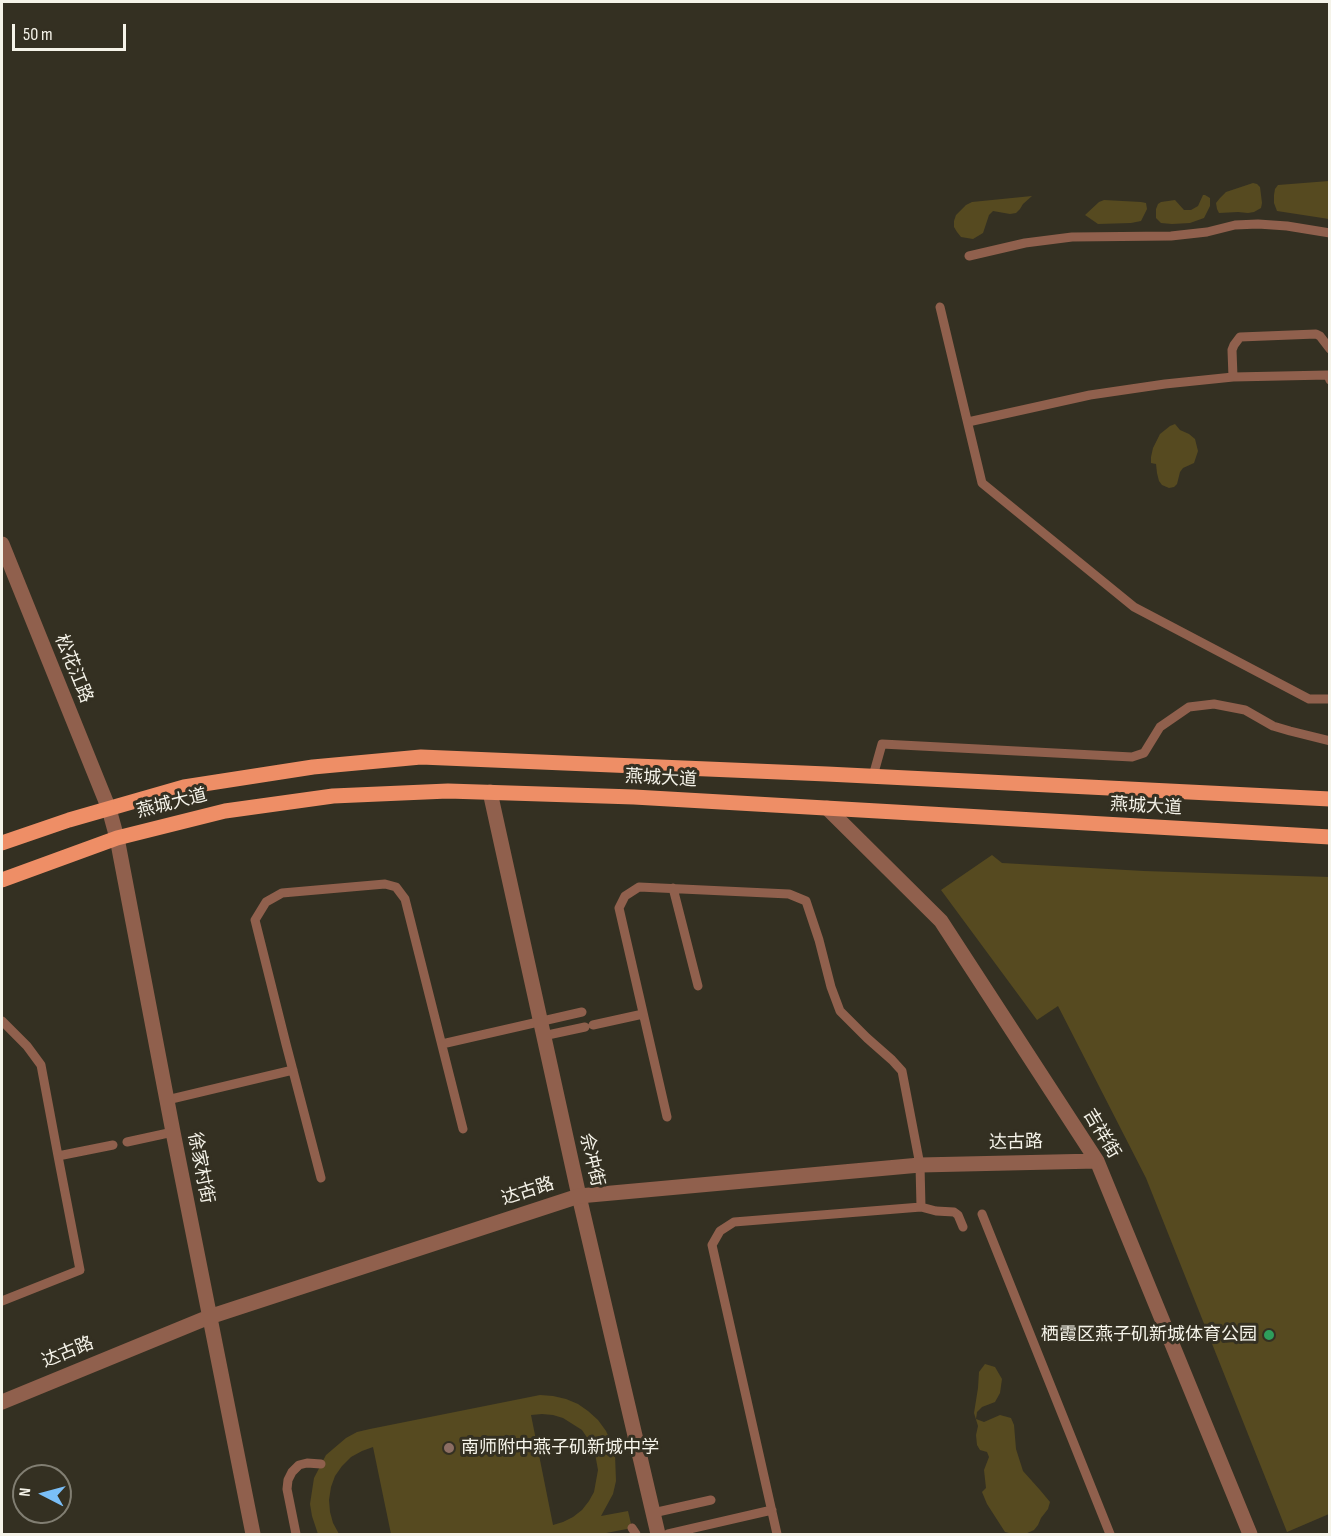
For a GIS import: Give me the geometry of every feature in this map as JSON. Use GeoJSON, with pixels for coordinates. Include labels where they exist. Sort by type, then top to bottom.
{"type":"FeatureCollection","features":[{"type":"Feature","properties":{"kind":"main road","name":"燕城大道"},"geometry":{"type":"LineString","coordinates":[[2,843],[69,820],[184,787],[313,767],[420,757],[1329,798]]}},
{"type":"Feature","properties":{"kind":"main road","name":"燕城大道"},"geometry":{"type":"LineString","coordinates":[[2,880],[117,838],[225,811],[333,796],[448,791],[634,797],[1329,837]]}},
{"type":"Feature","properties":{"kind":"street","name":"松花江路"},"geometry":{"type":"LineString","coordinates":[[2,544],[109,809]]}},
{"type":"Feature","properties":{"kind":"street","name":"佘冲街"},"geometry":{"type":"LineString","coordinates":[[490,792],[579,1196],[658,1534]]}},
{"type":"Feature","properties":{"kind":"street","name":"吉祥街"},"geometry":{"type":"LineString","coordinates":[[827,808],[941,921],[1097,1161],[1250,1534]]}},
{"type":"Feature","properties":{"kind":"street","name":"徐家村街"},"geometry":{"type":"LineString","coordinates":[[109,809],[117,838],[253,1534]]}},
{"type":"Feature","properties":{"kind":"street","name":"达古路"},"geometry":{"type":"LineString","coordinates":[[2,1402],[209,1317],[579,1196],[920,1165],[1097,1161]]}},
{"type":"Feature","properties":{"kind":"lane"},"geometry":{"type":"LineString","coordinates":[[969,256],[1025,243],[1072,237],[1171,236],[1207,232],[1235,225],[1287,226],[1329,233]]}},
{"type":"Feature","properties":{"kind":"lane"},"geometry":{"type":"LineString","coordinates":[[940,307],[982,483],[1134,607],[1309,699],[1329,699]]}},
{"type":"Feature","properties":{"kind":"lane"},"geometry":{"type":"LineString","coordinates":[[1233,377],[1232,351],[1240,338],[1316,334],[1329,349]]}},
{"type":"Feature","properties":{"kind":"lane"},"geometry":{"type":"LineString","coordinates":[[968,422],[1089,395],[1165,384],[1233,377],[1329,375]]}},
{"type":"Feature","properties":{"kind":"lane"},"geometry":{"type":"LineString","coordinates":[[873,776],[882,744],[1132,757],[1144,753],[1160,727],[1189,707],[1214,704],[1245,710],[1273,726],[1329,741]]}},
{"type":"Feature","properties":{"kind":"lane"},"geometry":{"type":"LineString","coordinates":[[321,1178],[255,920],[266,902],[282,893],[385,884],[396,887],[405,899],[463,1129]]}},
{"type":"Feature","properties":{"kind":"lane"},"geometry":{"type":"LineString","coordinates":[[666,1117],[619,908],[625,896],[639,887],[789,894],[807,901],[840,1011],[902,1071],[920,1165],[921,1207]]}},
{"type":"Feature","properties":{"kind":"lane"},"geometry":{"type":"LineString","coordinates":[[673,888],[698,986]]}},
{"type":"Feature","properties":{"kind":"lane"},"geometry":{"type":"LineString","coordinates":[[542,1029],[582,1012]]}},
{"type":"Feature","properties":{"kind":"lane"},"geometry":{"type":"LineString","coordinates":[[442,1044],[542,1029],[589,1026],[643,1014]]}},
{"type":"Feature","properties":{"kind":"lane"},"geometry":{"type":"LineString","coordinates":[[2,1021],[27,1046],[41,1065],[80,1269],[2,1301]]}},
{"type":"Feature","properties":{"kind":"lane"},"geometry":{"type":"LineString","coordinates":[[167,1100],[292,1070]]}},
{"type":"Feature","properties":{"kind":"lane"},"geometry":{"type":"LineString","coordinates":[[127,1142],[173,1132]]}},
{"type":"Feature","properties":{"kind":"lane"},"geometry":{"type":"LineString","coordinates":[[58,1156],[113,1145]]}},
{"type":"Feature","properties":{"kind":"lane"},"geometry":{"type":"LineString","coordinates":[[777,1534],[712,1245],[720,1231],[734,1222],[921,1207],[954,1212],[958,1215],[963,1227]]}},
{"type":"Feature","properties":{"kind":"lane"},"geometry":{"type":"LineString","coordinates":[[982,1214],[1110,1534]]}},
{"type":"Feature","properties":{"kind":"lane"},"geometry":{"type":"LineString","coordinates":[[296,1534],[286,1489],[288,1480],[299,1465],[321,1464]]}},
{"type":"Feature","properties":{"kind":"lane"},"geometry":{"type":"LineString","coordinates":[[653,1514],[711,1500]]}},
{"type":"Feature","properties":{"kind":"lane"},"geometry":{"type":"LineString","coordinates":[[668,1534],[771,1510]]}},
{"type":"Feature","properties":{"kind":"shaded area"},"geometry":{"type":"Polygon","coordinates":[[[1329,181],[1329,219],[1277,211],[1274,195],[1278,185],[1329,181]]]}},
{"type":"Feature","properties":{"kind":"shaded area"},"geometry":{"type":"Polygon","coordinates":[[[1253,183],[1260,187],[1261,208],[1248,213],[1219,213],[1216,203],[1226,192],[1253,183]]]}},
{"type":"Feature","properties":{"kind":"shaded area"},"geometry":{"type":"Polygon","coordinates":[[[1203,195],[1210,198],[1210,206],[1204,218],[1190,223],[1172,224],[1161,223],[1156,218],[1156,209],[1161,202],[1175,200],[1184,210],[1191,210],[1198,206],[1203,195]]]}},
{"type":"Feature","properties":{"kind":"shaded area"},"geometry":{"type":"Polygon","coordinates":[[[1032,196],[1016,213],[993,211],[989,215],[983,233],[973,239],[961,237],[954,227],[956,215],[972,202],[1032,196]]]}},
{"type":"Feature","properties":{"kind":"shaded area"},"geometry":{"type":"Polygon","coordinates":[[[1104,200],[1146,203],[1147,209],[1141,221],[1098,224],[1085,215],[1104,200]]]}},
{"type":"Feature","properties":{"kind":"shaded area"},"geometry":{"type":"Polygon","coordinates":[[[1175,424],[1195,439],[1198,451],[1194,463],[1183,468],[1177,484],[1169,488],[1159,481],[1156,464],[1151,463],[1151,457],[1160,434],[1175,424]]]}},
{"type":"Feature","properties":{"kind":"shaded area","name":"栖霞区燕子矶新城体育公园"},"geometry":{"type":"Polygon","coordinates":[[[992,855],[1002,863],[1144,871],[1329,877],[1329,1514],[1287,1532],[1146,1178],[1058,1006],[1037,1020],[941,890],[992,855]]]}},
{"type":"Feature","properties":{"kind":"shaded area"},"geometry":{"type":"Polygon","coordinates":[[[985,1364],[995,1367],[1002,1379],[1000,1393],[995,1402],[982,1407],[977,1412],[976,1419],[984,1422],[1000,1415],[1011,1418],[1014,1425],[1016,1449],[1023,1471],[1050,1502],[1038,1525],[1034,1530],[1025,1534],[1005,1532],[982,1492],[986,1488],[984,1470],[989,1457],[987,1452],[980,1450],[977,1445],[978,1426],[974,1413],[979,1372],[985,1364]]]}},
{"type":"Feature","properties":{"kind":"shaded area"},"geometry":{"type":"Polygon","coordinates":[[[540,1395],[566,1399],[578,1404],[598,1420],[606,1431],[615,1455],[616,1481],[613,1494],[601,1516],[628,1511],[632,1528],[601,1534],[391,1534],[373,1447],[351,1457],[335,1476],[329,1500],[333,1523],[339,1534],[318,1534],[310,1504],[314,1478],[326,1455],[346,1438],[357,1432],[540,1395]],[[531,1415],[553,1525],[573,1517],[582,1510],[594,1492],[598,1470],[594,1448],[582,1430],[563,1418],[553,1415],[531,1415]]]}},
{"type":"Feature","properties":{"kind":"place","name":"栖霞区燕子矶新城体育公园"},"geometry":{"type":"Point","coordinates":[1269,1335]}},
{"type":"Feature","properties":{"kind":"place","name":"南师附中燕子矶新城中学"},"geometry":{"type":"Point","coordinates":[449,1448]}}]}
